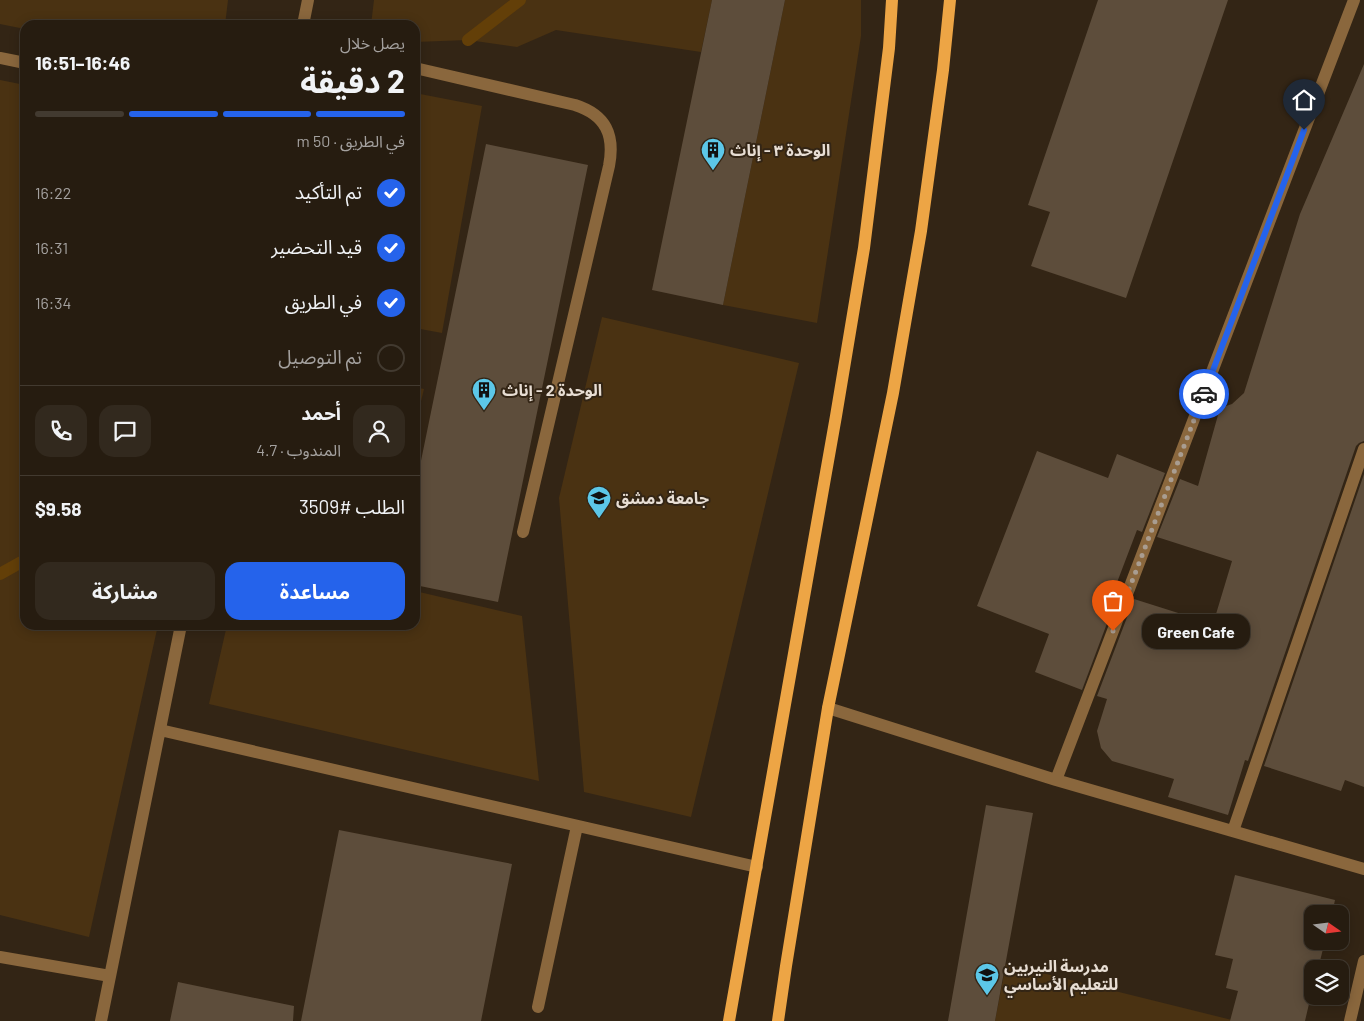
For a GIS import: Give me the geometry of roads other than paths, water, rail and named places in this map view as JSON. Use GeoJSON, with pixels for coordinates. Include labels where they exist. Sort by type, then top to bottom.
{"type":"FeatureCollection","features":[{"type":"Feature","properties":{"kind":"main road"},"geometry":{"type":"LineString","coordinates":[[729,1021],[864,248],[889,48],[892,0]]}},
{"type":"Feature","properties":{"kind":"main road"},"geometry":{"type":"LineString","coordinates":[[778,1021],[828,708],[893,393],[921,231],[943,70],[950,0]]}},
{"type":"Feature","properties":{"kind":"street"},"geometry":{"type":"LineString","coordinates":[[304,20],[308,0]]}},
{"type":"Feature","properties":{"kind":"street"},"geometry":{"type":"LineString","coordinates":[[1056,780],[1354,0]]}},
{"type":"Feature","properties":{"kind":"street"},"geometry":{"type":"LineString","coordinates":[[0,58],[20,62]]}},
{"type":"Feature","properties":{"kind":"street"},"geometry":{"type":"LineString","coordinates":[[420,69],[581,106],[596,115],[604,124],[611,138],[612,152],[609,166],[523,532]]}},
{"type":"Feature","properties":{"kind":"street"},"geometry":{"type":"LineString","coordinates":[[1233,831],[1364,449]]}},
{"type":"Feature","properties":{"kind":"street"},"geometry":{"type":"LineString","coordinates":[[101,1021],[181,630]]}},
{"type":"Feature","properties":{"kind":"street"},"geometry":{"type":"LineString","coordinates":[[828,708],[1056,780],[1364,868]]}},
{"type":"Feature","properties":{"kind":"street"},"geometry":{"type":"LineString","coordinates":[[160,730],[757,867]]}},
{"type":"Feature","properties":{"kind":"street"},"geometry":{"type":"LineString","coordinates":[[538,1007],[577,826]]}},
{"type":"Feature","properties":{"kind":"street"},"geometry":{"type":"LineString","coordinates":[[0,957],[110,976]]}},
{"type":"Feature","properties":{"kind":"street"},"geometry":{"type":"LineString","coordinates":[[1350,1021],[1364,961]]}},
{"type":"Feature","properties":{"kind":"waterway"},"geometry":{"type":"LineString","coordinates":[[468,40],[520,0]]}},
{"type":"Feature","properties":{"kind":"waterway"},"geometry":{"type":"LineString","coordinates":[[0,574],[20,563]]}},
{"type":"Feature","properties":{"kind":"place","name":"الوحدة ٣ - إناث"},"geometry":{"type":"Point","coordinates":[713,171]}},
{"type":"Feature","properties":{"kind":"place","name":"الوحدة 2 - إناث"},"geometry":{"type":"Point","coordinates":[484,411]}},
{"type":"Feature","properties":{"kind":"place","name":"جامعة دمشق"},"geometry":{"type":"Point","coordinates":[599,519]}},
{"type":"Feature","properties":{"kind":"place","name":"Green Cafe"},"geometry":{"type":"Point","coordinates":[1113,631]}},
{"type":"Feature","properties":{"kind":"place","name":"مدرسة النيربين للتعليم الأساسي"},"geometry":{"type":"Point","coordinates":[987,996]}}]}
